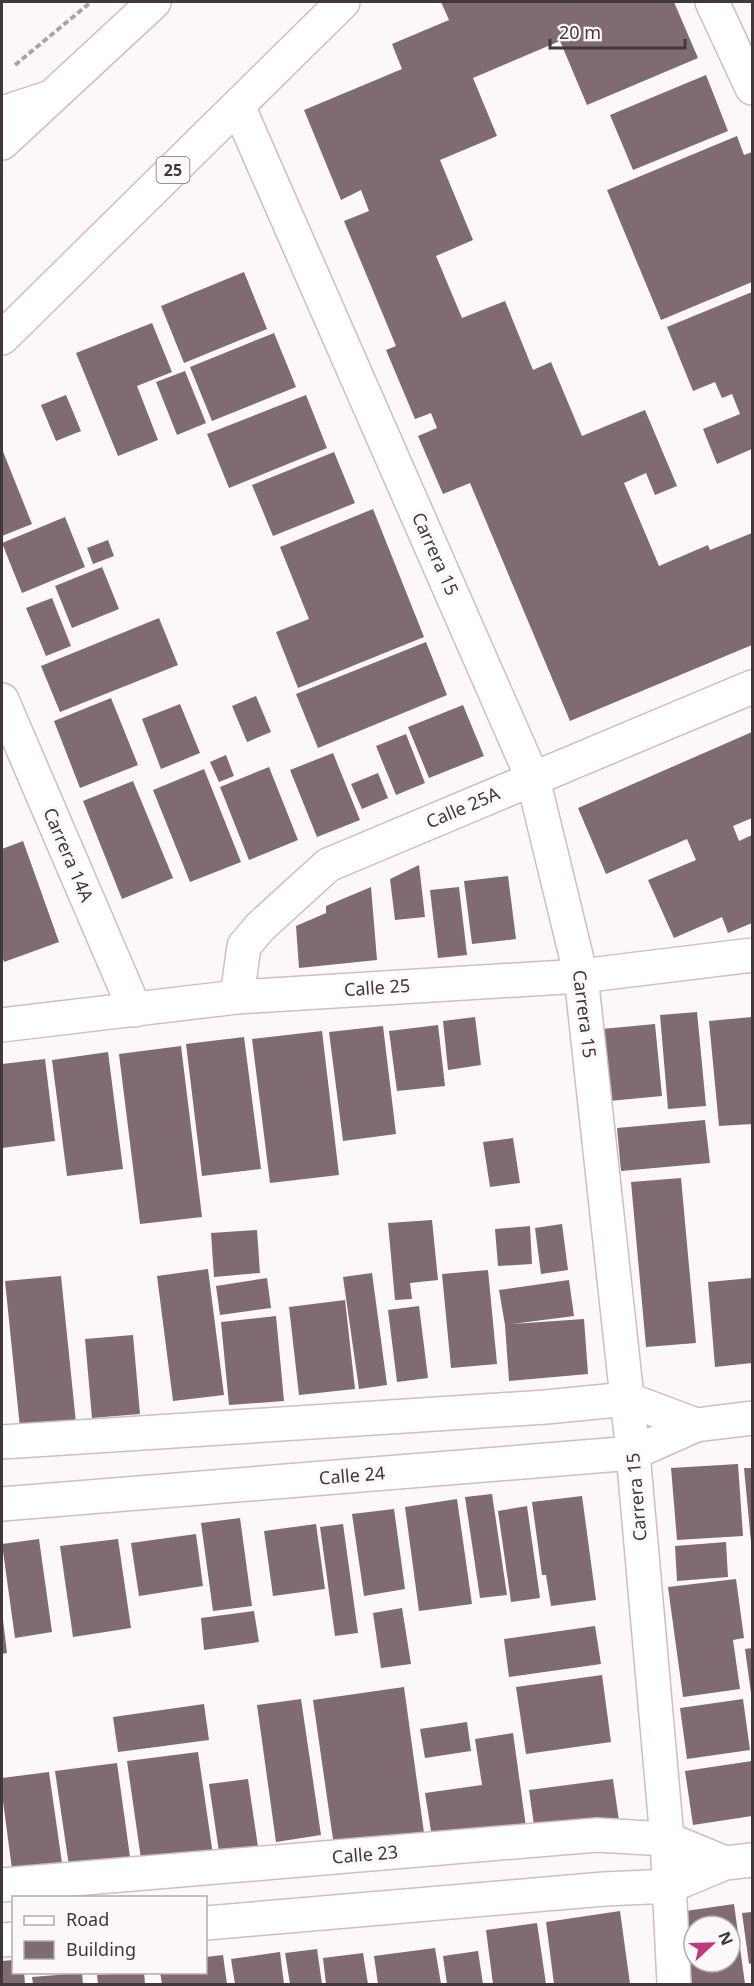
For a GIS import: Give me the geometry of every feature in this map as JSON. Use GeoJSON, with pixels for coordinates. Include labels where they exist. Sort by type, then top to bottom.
{"type":"FeatureCollection","features":[{"type":"Feature","properties":{"kind":"main road"},"geometry":{"type":"LineString","coordinates":[[2,143],[154,2]]}},
{"type":"Feature","properties":{"kind":"main road","name":"25"},"geometry":{"type":"LineString","coordinates":[[2,338],[343,2]]}},
{"type":"Feature","properties":{"kind":"main road"},"geometry":{"type":"LineString","coordinates":[[712,2],[753,88]]}},
{"type":"Feature","properties":{"kind":"main road"},"geometry":{"type":"LineString","coordinates":[[2,113],[51,97]]}},
{"type":"Feature","properties":{"kind":"main road","name":"Carrera 15"},"geometry":{"type":"LineString","coordinates":[[238,106],[533,779],[581,975],[633,1453],[667,1839],[674,1984]]}},
{"type":"Feature","properties":{"kind":"main road","name":"Calle 25A"},"geometry":{"type":"LineString","coordinates":[[237,997],[244,946],[260,927],[328,866],[753,687]]}},
{"type":"Feature","properties":{"kind":"main road","name":"Carrera 14A"},"geometry":{"type":"LineString","coordinates":[[2,700],[135,1010]]}},
{"type":"Feature","properties":{"kind":"main road","name":"Calle 25"},"geometry":{"type":"LineString","coordinates":[[2,1025],[237,997],[581,975],[753,955]]}},
{"type":"Feature","properties":{"kind":"main road","name":"Calle 24"},"geometry":{"type":"LineString","coordinates":[[2,1442],[546,1407],[627,1399],[696,1425]]}},
{"type":"Feature","properties":{"kind":"main road","name":"Calle 24"},"geometry":{"type":"LineString","coordinates":[[2,1504],[633,1453],[696,1425],[753,1418]]}},
{"type":"Feature","properties":{"kind":"main road","name":"Calle 23"},"geometry":{"type":"LineString","coordinates":[[2,1885],[597,1835],[667,1839],[739,1861]]}},
{"type":"Feature","properties":{"kind":"main road","name":"Calle 23"},"geometry":{"type":"LineString","coordinates":[[207,1923],[604,1889],[670,1886],[739,1861]]}},
{"type":"Feature","properties":{"kind":"path"},"geometry":{"type":"LineString","coordinates":[[10,69],[91,2]]}},
{"type":"Feature","properties":{"kind":"building"},"geometry":{"type":"Polygon","coordinates":[[[441,2],[674,2],[698,58],[587,105],[560,41],[473,78],[497,136],[440,160],[473,240],[436,256],[462,318],[505,301],[533,370],[551,362],[582,436],[645,410],[677,486],[655,495],[646,473],[624,483],[659,566],[708,545],[710,550],[752,533],[752,645],[570,721],[470,483],[443,494],[418,436],[437,428],[431,413],[415,419],[386,350],[396,346],[344,221],[369,211],[361,190],[341,200],[304,110],[402,69],[392,44],[449,20],[441,2]]]}},
{"type":"Feature","properties":{"kind":"building"},"geometry":{"type":"Polygon","coordinates":[[[706,75],[728,131],[633,170],[610,115],[706,75]]]}},
{"type":"Feature","properties":{"kind":"building"},"geometry":{"type":"Polygon","coordinates":[[[737,136],[744,155],[752,152],[752,282],[661,320],[607,190],[737,136]]]}},
{"type":"Feature","properties":{"kind":"building"},"geometry":{"type":"Polygon","coordinates":[[[244,272],[267,329],[184,363],[161,306],[244,272]]]}},
{"type":"Feature","properties":{"kind":"building"},"geometry":{"type":"Polygon","coordinates":[[[752,292],[752,449],[717,464],[703,429],[740,414],[732,394],[722,398],[715,382],[693,391],[667,327],[752,292]]]}},
{"type":"Feature","properties":{"kind":"building"},"geometry":{"type":"Polygon","coordinates":[[[152,323],[172,372],[137,386],[158,440],[118,456],[76,353],[152,323]]]}},
{"type":"Feature","properties":{"kind":"building"},"geometry":{"type":"Polygon","coordinates":[[[274,333],[296,387],[212,421],[190,367],[274,333]]]}},
{"type":"Feature","properties":{"kind":"building"},"geometry":{"type":"Polygon","coordinates":[[[185,371],[206,423],[177,435],[156,382],[185,371]]]}},
{"type":"Feature","properties":{"kind":"building"},"geometry":{"type":"Polygon","coordinates":[[[66,395],[81,431],[56,441],[41,405],[66,395]]]}},
{"type":"Feature","properties":{"kind":"building"},"geometry":{"type":"Polygon","coordinates":[[[306,395],[327,448],[229,488],[207,434],[306,395]]]}},
{"type":"Feature","properties":{"kind":"building"},"geometry":{"type":"Polygon","coordinates":[[[2,449],[32,524],[2,536],[2,449]]]}},
{"type":"Feature","properties":{"kind":"building"},"geometry":{"type":"Polygon","coordinates":[[[334,452],[355,503],[273,536],[252,485],[334,452]]]}},
{"type":"Feature","properties":{"kind":"building"},"geometry":{"type":"Polygon","coordinates":[[[373,509],[424,637],[298,688],[276,632],[309,619],[280,547],[373,509]]]}},
{"type":"Feature","properties":{"kind":"building"},"geometry":{"type":"Polygon","coordinates":[[[65,517],[85,567],[22,593],[2,543],[65,517]]]}},
{"type":"Feature","properties":{"kind":"building"},"geometry":{"type":"Polygon","coordinates":[[[108,540],[114,556],[93,564],[87,548],[108,540]]]}},
{"type":"Feature","properties":{"kind":"building"},"geometry":{"type":"Polygon","coordinates":[[[102,567],[119,609],[72,628],[55,586],[102,567]]]}},
{"type":"Feature","properties":{"kind":"building"},"geometry":{"type":"Polygon","coordinates":[[[52,598],[71,646],[46,656],[26,608],[52,598]]]}},
{"type":"Feature","properties":{"kind":"building"},"geometry":{"type":"Polygon","coordinates":[[[159,618],[178,665],[60,712],[41,666],[159,618]]]}},
{"type":"Feature","properties":{"kind":"building"},"geometry":{"type":"Polygon","coordinates":[[[426,642],[447,695],[318,748],[296,694],[426,642]]]}},
{"type":"Feature","properties":{"kind":"building"},"geometry":{"type":"Polygon","coordinates":[[[256,696],[271,732],[247,742],[232,706],[256,696]]]}},
{"type":"Feature","properties":{"kind":"building"},"geometry":{"type":"Polygon","coordinates":[[[111,698],[138,765],[80,788],[54,721],[111,698]]]}},
{"type":"Feature","properties":{"kind":"building"},"geometry":{"type":"Polygon","coordinates":[[[180,704],[200,753],[161,769],[142,719],[180,704]]]}},
{"type":"Feature","properties":{"kind":"building"},"geometry":{"type":"Polygon","coordinates":[[[463,705],[484,756],[429,778],[408,727],[463,705]]]}},
{"type":"Feature","properties":{"kind":"building"},"geometry":{"type":"Polygon","coordinates":[[[752,732],[752,818],[733,826],[739,841],[752,835],[752,923],[728,933],[722,917],[674,938],[648,880],[696,860],[687,839],[606,874],[578,808],[752,732]]]}},
{"type":"Feature","properties":{"kind":"building"},"geometry":{"type":"Polygon","coordinates":[[[406,734],[425,783],[396,795],[376,746],[406,734]]]}},
{"type":"Feature","properties":{"kind":"building"},"geometry":{"type":"Polygon","coordinates":[[[333,753],[360,820],[317,837],[290,770],[333,753]]]}},
{"type":"Feature","properties":{"kind":"building"},"geometry":{"type":"Polygon","coordinates":[[[226,755],[234,776],[219,782],[210,762],[226,755]]]}},
{"type":"Feature","properties":{"kind":"building"},"geometry":{"type":"Polygon","coordinates":[[[269,767],[298,840],[249,860],[220,787],[269,767]]]}},
{"type":"Feature","properties":{"kind":"building"},"geometry":{"type":"Polygon","coordinates":[[[204,769],[241,862],[190,882],[153,790],[204,769]]]}},
{"type":"Feature","properties":{"kind":"building"},"geometry":{"type":"Polygon","coordinates":[[[378,773],[388,798],[362,809],[351,784],[378,773]]]}},
{"type":"Feature","properties":{"kind":"building"},"geometry":{"type":"Polygon","coordinates":[[[133,781],[173,878],[122,899],[83,801],[133,781]]]}},
{"type":"Feature","properties":{"kind":"building"},"geometry":{"type":"Polygon","coordinates":[[[23,841],[59,942],[4,962],[2,955],[2,849],[23,841]]]}},
{"type":"Feature","properties":{"kind":"building"},"geometry":{"type":"Polygon","coordinates":[[[419,865],[425,917],[395,920],[390,879],[419,865]]]}},
{"type":"Feature","properties":{"kind":"building"},"geometry":{"type":"Polygon","coordinates":[[[508,876],[516,939],[472,944],[464,881],[508,876]]]}},
{"type":"Feature","properties":{"kind":"building"},"geometry":{"type":"Polygon","coordinates":[[[371,887],[377,960],[299,968],[296,926],[326,913],[326,906],[371,887]]]}},
{"type":"Feature","properties":{"kind":"building"},"geometry":{"type":"Polygon","coordinates":[[[459,887],[467,955],[438,958],[430,890],[459,887]]]}},
{"type":"Feature","properties":{"kind":"building"},"geometry":{"type":"Polygon","coordinates":[[[697,1012],[706,1106],[668,1109],[660,1015],[697,1012]]]}},
{"type":"Feature","properties":{"kind":"building"},"geometry":{"type":"Polygon","coordinates":[[[475,1017],[481,1065],[448,1070],[443,1021],[475,1017]]]}},
{"type":"Feature","properties":{"kind":"building"},"geometry":{"type":"Polygon","coordinates":[[[752,1017],[752,1124],[719,1126],[709,1021],[752,1017]]]}},
{"type":"Feature","properties":{"kind":"building"},"geometry":{"type":"Polygon","coordinates":[[[655,1024],[662,1096],[609,1101],[602,1029],[655,1024]]]}},
{"type":"Feature","properties":{"kind":"building"},"geometry":{"type":"Polygon","coordinates":[[[438,1025],[445,1086],[397,1091],[389,1031],[438,1025]]]}},
{"type":"Feature","properties":{"kind":"building"},"geometry":{"type":"Polygon","coordinates":[[[383,1026],[396,1134],[343,1141],[329,1032],[383,1026]]]}},
{"type":"Feature","properties":{"kind":"building"},"geometry":{"type":"Polygon","coordinates":[[[322,1031],[339,1175],[270,1183],[252,1039],[322,1031]]]}},
{"type":"Feature","properties":{"kind":"building"},"geometry":{"type":"Polygon","coordinates":[[[244,1037],[261,1169],[202,1176],[186,1044],[244,1037]]]}},
{"type":"Feature","properties":{"kind":"building"},"geometry":{"type":"Polygon","coordinates":[[[181,1046],[202,1217],[140,1224],[119,1054],[181,1046]]]}},
{"type":"Feature","properties":{"kind":"building"},"geometry":{"type":"Polygon","coordinates":[[[108,1052],[123,1169],[67,1176],[52,1060],[108,1052]]]}},
{"type":"Feature","properties":{"kind":"building"},"geometry":{"type":"Polygon","coordinates":[[[45,1059],[55,1141],[2,1148],[2,1064],[45,1059]]]}},
{"type":"Feature","properties":{"kind":"building"},"geometry":{"type":"Polygon","coordinates":[[[705,1120],[710,1163],[621,1171],[617,1128],[705,1120]]]}},
{"type":"Feature","properties":{"kind":"building"},"geometry":{"type":"Polygon","coordinates":[[[513,1138],[520,1183],[490,1187],[483,1142],[513,1138]]]}},
{"type":"Feature","properties":{"kind":"building"},"geometry":{"type":"Polygon","coordinates":[[[681,1178],[696,1343],[646,1347],[631,1182],[681,1178]]]}},
{"type":"Feature","properties":{"kind":"building"},"geometry":{"type":"Polygon","coordinates":[[[432,1220],[438,1280],[410,1283],[412,1299],[395,1300],[388,1223],[432,1220]]]}},
{"type":"Feature","properties":{"kind":"building"},"geometry":{"type":"Polygon","coordinates":[[[562,1224],[568,1270],[541,1274],[535,1228],[562,1224]]]}},
{"type":"Feature","properties":{"kind":"building"},"geometry":{"type":"Polygon","coordinates":[[[530,1226],[532,1264],[498,1266],[495,1229],[530,1226]]]}},
{"type":"Feature","properties":{"kind":"building"},"geometry":{"type":"Polygon","coordinates":[[[257,1230],[260,1273],[214,1277],[211,1233],[257,1230]]]}},
{"type":"Feature","properties":{"kind":"building"},"geometry":{"type":"Polygon","coordinates":[[[208,1269],[224,1395],[173,1401],[157,1276],[208,1269]]]}},
{"type":"Feature","properties":{"kind":"building"},"geometry":{"type":"Polygon","coordinates":[[[488,1270],[497,1364],[451,1368],[442,1274],[488,1270]]]}},
{"type":"Feature","properties":{"kind":"building"},"geometry":{"type":"Polygon","coordinates":[[[372,1273],[387,1385],[359,1389],[343,1277],[372,1273]]]}},
{"type":"Feature","properties":{"kind":"building"},"geometry":{"type":"Polygon","coordinates":[[[61,1276],[76,1423],[20,1428],[5,1281],[61,1276]]]}},
{"type":"Feature","properties":{"kind":"building"},"geometry":{"type":"Polygon","coordinates":[[[267,1278],[271,1308],[220,1315],[216,1286],[267,1278]]]}},
{"type":"Feature","properties":{"kind":"building"},"geometry":{"type":"Polygon","coordinates":[[[752,1278],[752,1363],[715,1367],[708,1282],[752,1278]]]}},
{"type":"Feature","properties":{"kind":"building"},"geometry":{"type":"Polygon","coordinates":[[[569,1280],[574,1316],[512,1324],[584,1319],[588,1374],[509,1381],[505,1325],[499,1290],[569,1280]]]}},
{"type":"Feature","properties":{"kind":"building"},"geometry":{"type":"Polygon","coordinates":[[[345,1300],[355,1389],[299,1395],[289,1307],[345,1300]]]}},
{"type":"Feature","properties":{"kind":"building"},"geometry":{"type":"Polygon","coordinates":[[[419,1306],[428,1378],[397,1382],[388,1310],[419,1306]]]}},
{"type":"Feature","properties":{"kind":"building"},"geometry":{"type":"Polygon","coordinates":[[[276,1316],[284,1401],[229,1405],[221,1322],[276,1316]]]}},
{"type":"Feature","properties":{"kind":"building"},"geometry":{"type":"Polygon","coordinates":[[[133,1335],[140,1414],[92,1418],[85,1339],[133,1335]]]}},
{"type":"Feature","properties":{"kind":"building"},"geometry":{"type":"Polygon","coordinates":[[[738,1464],[743,1536],[677,1540],[671,1468],[738,1464]]]}},
{"type":"Feature","properties":{"kind":"building"},"geometry":{"type":"Polygon","coordinates":[[[744,1468],[752,1468],[752,1542],[751,1542],[744,1468]]]}},
{"type":"Feature","properties":{"kind":"building"},"geometry":{"type":"Polygon","coordinates":[[[492,1494],[507,1595],[480,1598],[465,1497],[492,1494]]]}},
{"type":"Feature","properties":{"kind":"building"},"geometry":{"type":"Polygon","coordinates":[[[582,1496],[596,1600],[551,1606],[546,1575],[542,1575],[532,1502],[582,1496]]]}},
{"type":"Feature","properties":{"kind":"building"},"geometry":{"type":"Polygon","coordinates":[[[457,1499],[472,1604],[419,1611],[405,1507],[457,1499]]]}},
{"type":"Feature","properties":{"kind":"building"},"geometry":{"type":"Polygon","coordinates":[[[527,1506],[540,1598],[511,1602],[498,1511],[527,1506]]]}},
{"type":"Feature","properties":{"kind":"building"},"geometry":{"type":"Polygon","coordinates":[[[394,1509],[405,1589],[364,1596],[352,1514],[394,1509]]]}},
{"type":"Feature","properties":{"kind":"building"},"geometry":{"type":"Polygon","coordinates":[[[240,1518],[252,1606],[213,1611],[201,1523],[240,1518]]]}},
{"type":"Feature","properties":{"kind":"building"},"geometry":{"type":"Polygon","coordinates":[[[316,1524],[325,1589],[273,1596],[264,1531],[316,1524]]]}},
{"type":"Feature","properties":{"kind":"building"},"geometry":{"type":"Polygon","coordinates":[[[343,1524],[358,1633],[335,1636],[320,1527],[343,1524]]]}},
{"type":"Feature","properties":{"kind":"building"},"geometry":{"type":"Polygon","coordinates":[[[196,1534],[203,1586],[139,1596],[131,1543],[196,1534]]]}},
{"type":"Feature","properties":{"kind":"building"},"geometry":{"type":"Polygon","coordinates":[[[39,1539],[52,1632],[15,1638],[2,1544],[39,1539]]]}},
{"type":"Feature","properties":{"kind":"building"},"geometry":{"type":"Polygon","coordinates":[[[118,1539],[131,1628],[73,1637],[60,1546],[118,1539]]]}},
{"type":"Feature","properties":{"kind":"building"},"geometry":{"type":"Polygon","coordinates":[[[726,1542],[728,1577],[677,1581],[675,1546],[726,1542]]]}},
{"type":"Feature","properties":{"kind":"building"},"geometry":{"type":"Polygon","coordinates":[[[736,1579],[744,1638],[733,1640],[740,1689],[683,1697],[668,1587],[736,1579]]]}},
{"type":"Feature","properties":{"kind":"building"},"geometry":{"type":"Polygon","coordinates":[[[402,1608],[411,1664],[381,1668],[373,1613],[402,1608]]]}},
{"type":"Feature","properties":{"kind":"building"},"geometry":{"type":"Polygon","coordinates":[[[254,1611],[259,1642],[204,1650],[201,1618],[254,1611]]]}},
{"type":"Feature","properties":{"kind":"building"},"geometry":{"type":"Polygon","coordinates":[[[2,1621],[7,1653],[2,1654],[2,1621]]]}},
{"type":"Feature","properties":{"kind":"building"},"geometry":{"type":"Polygon","coordinates":[[[595,1626],[601,1664],[509,1677],[504,1639],[595,1626]]]}},
{"type":"Feature","properties":{"kind":"building"},"geometry":{"type":"Polygon","coordinates":[[[752,1648],[752,1693],[751,1693],[745,1649],[752,1648]]]}},
{"type":"Feature","properties":{"kind":"building"},"geometry":{"type":"Polygon","coordinates":[[[602,1675],[611,1742],[526,1754],[516,1687],[602,1675]]]}},
{"type":"Feature","properties":{"kind":"building"},"geometry":{"type":"Polygon","coordinates":[[[404,1687],[425,1840],[335,1853],[313,1700],[404,1687]]]}},
{"type":"Feature","properties":{"kind":"building"},"geometry":{"type":"Polygon","coordinates":[[[301,1699],[321,1835],[276,1842],[257,1705],[301,1699]]]}},
{"type":"Feature","properties":{"kind":"building"},"geometry":{"type":"Polygon","coordinates":[[[743,1699],[750,1750],[687,1759],[680,1708],[743,1699]]]}},
{"type":"Feature","properties":{"kind":"building"},"geometry":{"type":"Polygon","coordinates":[[[204,1704],[209,1740],[118,1752],[113,1717],[204,1704]]]}},
{"type":"Feature","properties":{"kind":"building"},"geometry":{"type":"Polygon","coordinates":[[[467,1722],[471,1751],[425,1758],[420,1729],[467,1722]]]}},
{"type":"Feature","properties":{"kind":"building"},"geometry":{"type":"Polygon","coordinates":[[[513,1733],[526,1827],[433,1844],[425,1793],[482,1785],[475,1739],[513,1733]]]}},
{"type":"Feature","properties":{"kind":"building"},"geometry":{"type":"Polygon","coordinates":[[[198,1752],[213,1855],[142,1866],[127,1761],[198,1752]]]}},
{"type":"Feature","properties":{"kind":"building"},"geometry":{"type":"Polygon","coordinates":[[[752,1761],[752,1816],[693,1825],[685,1771],[752,1761]]]}},
{"type":"Feature","properties":{"kind":"building"},"geometry":{"type":"Polygon","coordinates":[[[117,1763],[130,1857],[69,1866],[55,1771],[117,1763]]]}},
{"type":"Feature","properties":{"kind":"building"},"geometry":{"type":"Polygon","coordinates":[[[49,1772],[62,1863],[12,1869],[2,1778],[49,1772]]]}},
{"type":"Feature","properties":{"kind":"building"},"geometry":{"type":"Polygon","coordinates":[[[248,1779],[258,1847],[219,1852],[209,1784],[248,1779]]]}},
{"type":"Feature","properties":{"kind":"building"},"geometry":{"type":"Polygon","coordinates":[[[613,1779],[620,1828],[536,1839],[529,1790],[613,1779]]]}},
{"type":"Feature","properties":{"kind":"building"},"geometry":{"type":"Polygon","coordinates":[[[734,1904],[735,1914],[682,1914],[682,1934],[679,1912],[734,1904]]]}},
{"type":"Feature","properties":{"kind":"building"},"geometry":{"type":"Polygon","coordinates":[[[620,1911],[630,1984],[554,1984],[546,1922],[620,1911]]]}},
{"type":"Feature","properties":{"kind":"building"},"geometry":{"type":"Polygon","coordinates":[[[752,1912],[752,1963],[749,1964],[742,1913],[752,1912]]]}},
{"type":"Feature","properties":{"kind":"building"},"geometry":{"type":"Polygon","coordinates":[[[537,1923],[546,1984],[493,1984],[486,1930],[537,1923]]]}},
{"type":"Feature","properties":{"kind":"building"},"geometry":{"type":"Polygon","coordinates":[[[435,1948],[441,1984],[378,1984],[374,1956],[435,1948]]]}},
{"type":"Feature","properties":{"kind":"building"},"geometry":{"type":"Polygon","coordinates":[[[317,1949],[322,1984],[290,1984],[285,1953],[317,1949]]]}},
{"type":"Feature","properties":{"kind":"building"},"geometry":{"type":"Polygon","coordinates":[[[478,1951],[483,1984],[447,1984],[443,1956],[478,1951]]]}},
{"type":"Feature","properties":{"kind":"building"},"geometry":{"type":"Polygon","coordinates":[[[280,1952],[284,1984],[235,1984],[231,1959],[280,1952]]]}},
{"type":"Feature","properties":{"kind":"building"},"geometry":{"type":"Polygon","coordinates":[[[363,1953],[368,1984],[326,1984],[323,1958],[363,1953]]]}},
{"type":"Feature","properties":{"kind":"building"},"geometry":{"type":"Polygon","coordinates":[[[223,1955],[227,1984],[162,1984],[160,1974],[207,1974],[207,1957],[223,1955]]]}},
{"type":"Feature","properties":{"kind":"building"},"geometry":{"type":"Polygon","coordinates":[[[12,1960],[12,1974],[24,1974],[25,1984],[2,1984],[2,1961],[12,1960]]]}},
{"type":"Feature","properties":{"kind":"building"},"geometry":{"type":"Polygon","coordinates":[[[742,1962],[745,1984],[689,1984],[688,1974],[742,1974],[742,1962]]]}},
{"type":"Feature","properties":{"kind":"building"},"geometry":{"type":"Polygon","coordinates":[[[82,1974],[83,1984],[33,1984],[32,1977],[82,1974]]]}},
{"type":"Feature","properties":{"kind":"building"},"geometry":{"type":"Polygon","coordinates":[[[144,1974],[145,1984],[98,1984],[97,1975],[144,1974]]]}}]}
